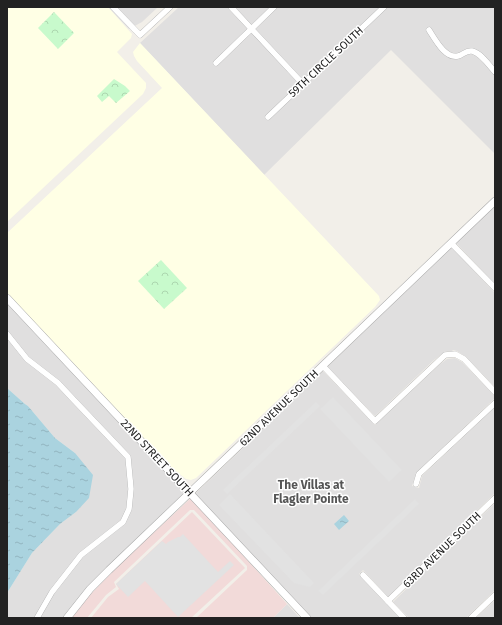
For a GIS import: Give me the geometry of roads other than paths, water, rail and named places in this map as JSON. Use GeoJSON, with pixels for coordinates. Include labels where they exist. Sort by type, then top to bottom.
{"type":"FeatureCollection","features":[{"type":"Feature","properties":{"kind":"street"},"geometry":{"type":"LineString","coordinates":[[113,7],[140,35],[170,7]]}},
{"type":"Feature","properties":{"kind":"street"},"geometry":{"type":"LineString","coordinates":[[231,7],[303,84]]}},
{"type":"Feature","properties":{"kind":"street"},"geometry":{"type":"LineString","coordinates":[[216,62],[274,7]]}},
{"type":"Feature","properties":{"kind":"street","name":"59TH CIRCLE SOUTH"},"geometry":{"type":"LineString","coordinates":[[268,117],[384,7]]}},
{"type":"Feature","properties":{"kind":"street"},"geometry":{"type":"LineString","coordinates":[[429,30],[447,53],[452,56],[459,56],[468,51],[472,51],[480,56],[495,72]]}},
{"type":"Feature","properties":{"kind":"street","name":"62ND AVENUE SOUTH"},"geometry":{"type":"LineString","coordinates":[[67,618],[94,585],[495,201]]}},
{"type":"Feature","properties":{"kind":"street"},"geometry":{"type":"LineString","coordinates":[[452,242],[495,288]]}},
{"type":"Feature","properties":{"kind":"street","name":"22ND STREET SOUTH"},"geometry":{"type":"LineString","coordinates":[[7,298],[307,618]]}},
{"type":"Feature","properties":{"kind":"street"},"geometry":{"type":"LineString","coordinates":[[7,334],[27,359],[58,384],[128,457],[131,489],[129,509],[126,517],[123,522],[81,555],[52,592],[37,618]]}},
{"type":"Feature","properties":{"kind":"street"},"geometry":{"type":"LineString","coordinates":[[323,366],[375,421],[445,355],[455,354],[464,359],[495,392]]}},
{"type":"Feature","properties":{"kind":"street"},"geometry":{"type":"LineString","coordinates":[[416,484],[419,474],[495,403]]}},
{"type":"Feature","properties":{"kind":"street","name":"63RD AVENUE SOUTH"},"geometry":{"type":"LineString","coordinates":[[388,601],[495,498]]}},
{"type":"Feature","properties":{"kind":"street"},"geometry":{"type":"LineString","coordinates":[[363,575],[404,618]]}},
{"type":"Feature","properties":{"kind":"street"},"geometry":{"type":"LineString","coordinates":[[471,618],[495,595]]}},
{"type":"Feature","properties":{"kind":"water"},"geometry":{"type":"Polygon","coordinates":[[[7,388],[28,406],[55,438],[75,453],[93,475],[89,498],[76,512],[60,524],[32,553],[7,593],[7,388]]]}},
{"type":"Feature","properties":{"kind":"water"},"geometry":{"type":"Polygon","coordinates":[[[344,515],[349,521],[339,530],[334,524],[344,515]]]}},
{"type":"Feature","properties":{"kind":"district","name":"The Villas at Flagler Pointe"},"geometry":{"type":"Point","coordinates":[311,492]}}]}
